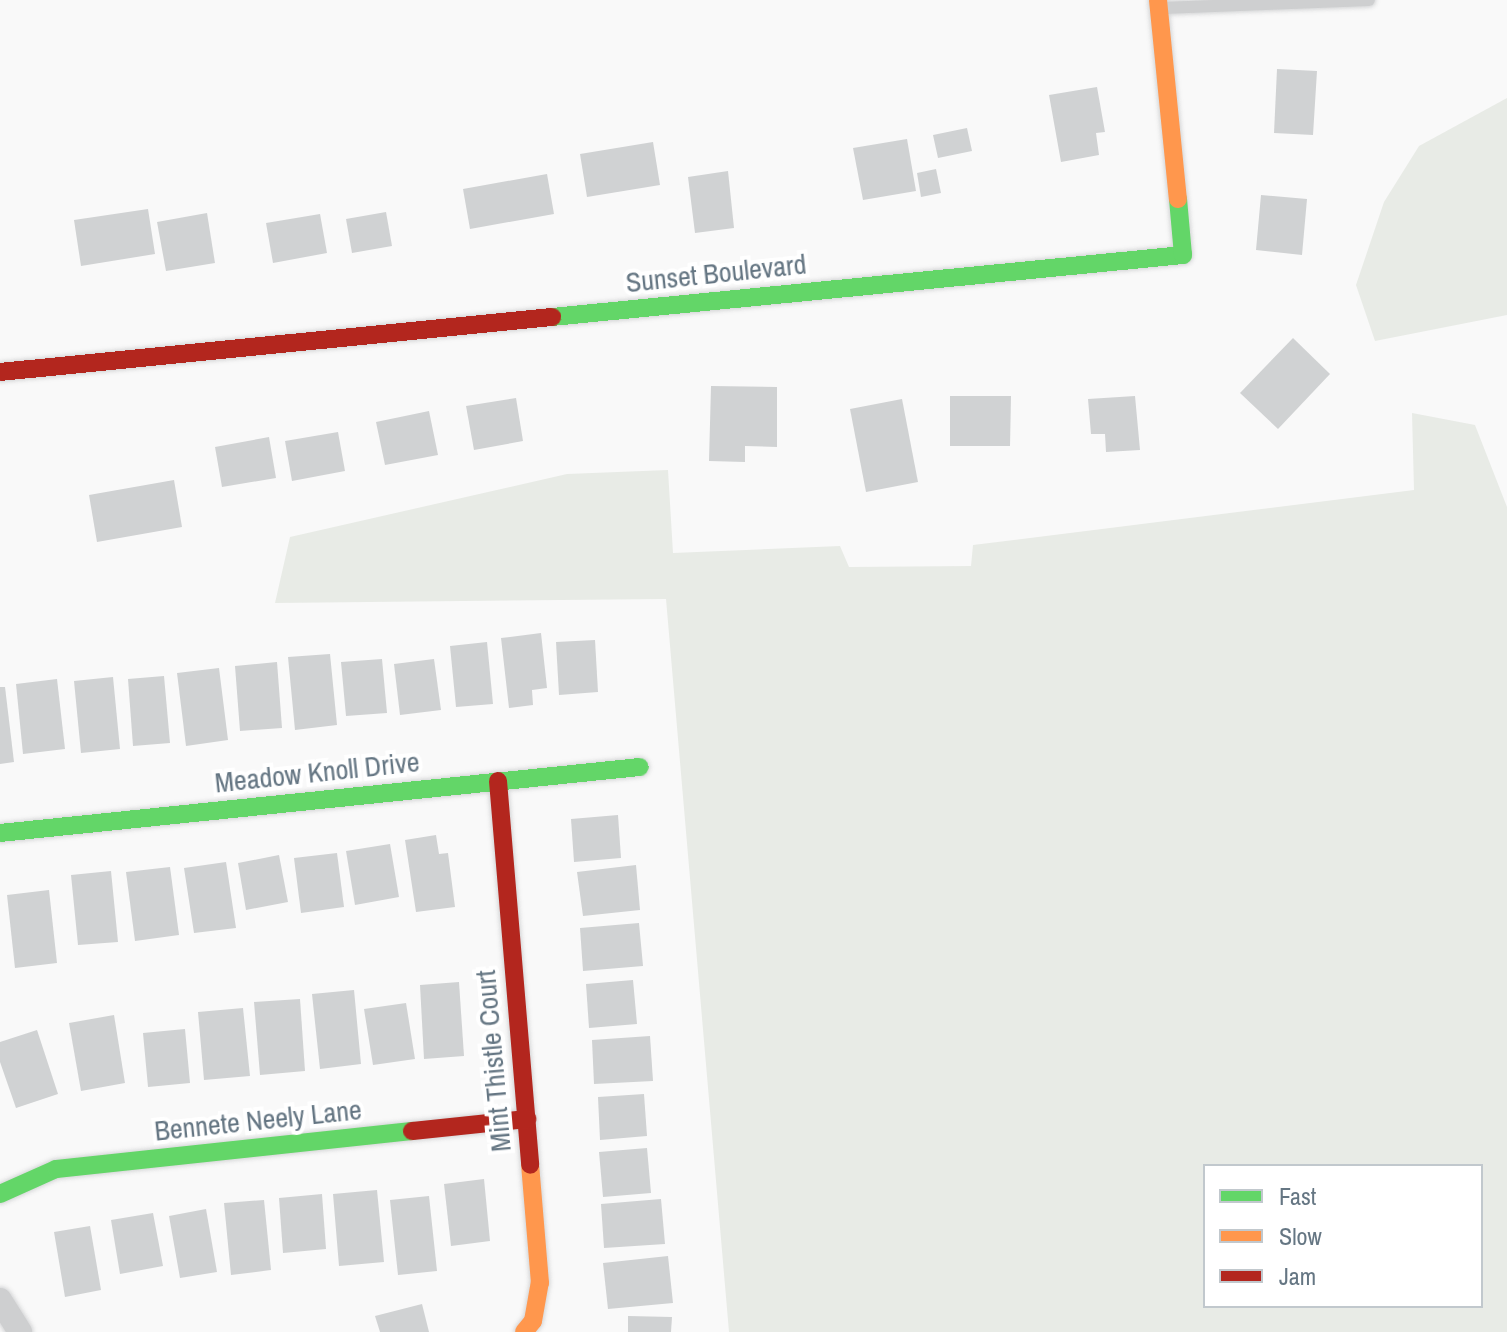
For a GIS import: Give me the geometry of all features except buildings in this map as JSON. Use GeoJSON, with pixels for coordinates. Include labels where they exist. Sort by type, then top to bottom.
{"type":"FeatureCollection","features":[{"type":"Feature","properties":{"kind":"street","name":"Sunset Boulevard"},"geometry":{"type":"LineString","coordinates":[[0,372],[1183,255],[1159,4]]}},
{"type":"Feature","properties":{"kind":"street","name":"Meadow Knoll Drive"},"geometry":{"type":"LineString","coordinates":[[0,833],[640,767]]}},
{"type":"Feature","properties":{"kind":"street","name":"Mint Thistle Court"},"geometry":{"type":"LineString","coordinates":[[498,781],[540,1283],[533,1321],[524,1332]]}},
{"type":"Feature","properties":{"kind":"street","name":"Bennete Neely Lane"},"geometry":{"type":"LineString","coordinates":[[0,1194],[56,1169],[527,1119]]}},
{"type":"Feature","properties":{"kind":"street"},"geometry":{"type":"LineString","coordinates":[[0,1300],[20,1332]]}},
{"type":"Feature","properties":{"kind":"lane"},"geometry":{"type":"LineString","coordinates":[[1159,4],[1369,0]]}},
{"type":"Feature","properties":{"kind":"shaded area"},"geometry":{"type":"Polygon","coordinates":[[[1507,98],[1507,315],[1375,341],[1356,285],[1384,202],[1419,146],[1507,98]]]}},
{"type":"Feature","properties":{"kind":"shaded area"},"geometry":{"type":"Polygon","coordinates":[[[1412,413],[1475,425],[1507,507],[1507,1332],[729,1332],[666,599],[275,603],[290,537],[567,474],[668,470],[673,553],[840,546],[849,567],[971,566],[973,545],[1414,490],[1412,413]]]}},
{"type":"Feature","properties":{"kind":"traffic: fast"},"geometry":{"type":"LineString","coordinates":[[552,317],[1183,255],[1178,199]]}},
{"type":"Feature","properties":{"kind":"traffic: fast"},"geometry":{"type":"LineString","coordinates":[[0,833],[640,767]]}},
{"type":"Feature","properties":{"kind":"traffic: fast"},"geometry":{"type":"LineString","coordinates":[[0,1194],[56,1169],[412,1131]]}},
{"type":"Feature","properties":{"kind":"traffic: slow"},"geometry":{"type":"LineString","coordinates":[[1158,0],[1178,199]]}},
{"type":"Feature","properties":{"kind":"traffic: slow"},"geometry":{"type":"LineString","coordinates":[[524,1332],[533,1321],[540,1283],[530,1165]]}},
{"type":"Feature","properties":{"kind":"traffic: jam"},"geometry":{"type":"LineString","coordinates":[[0,372],[552,317]]}},
{"type":"Feature","properties":{"kind":"traffic: jam"},"geometry":{"type":"LineString","coordinates":[[498,781],[530,1165]]}},
{"type":"Feature","properties":{"kind":"traffic: jam"},"geometry":{"type":"LineString","coordinates":[[412,1131],[527,1119]]}}]}
